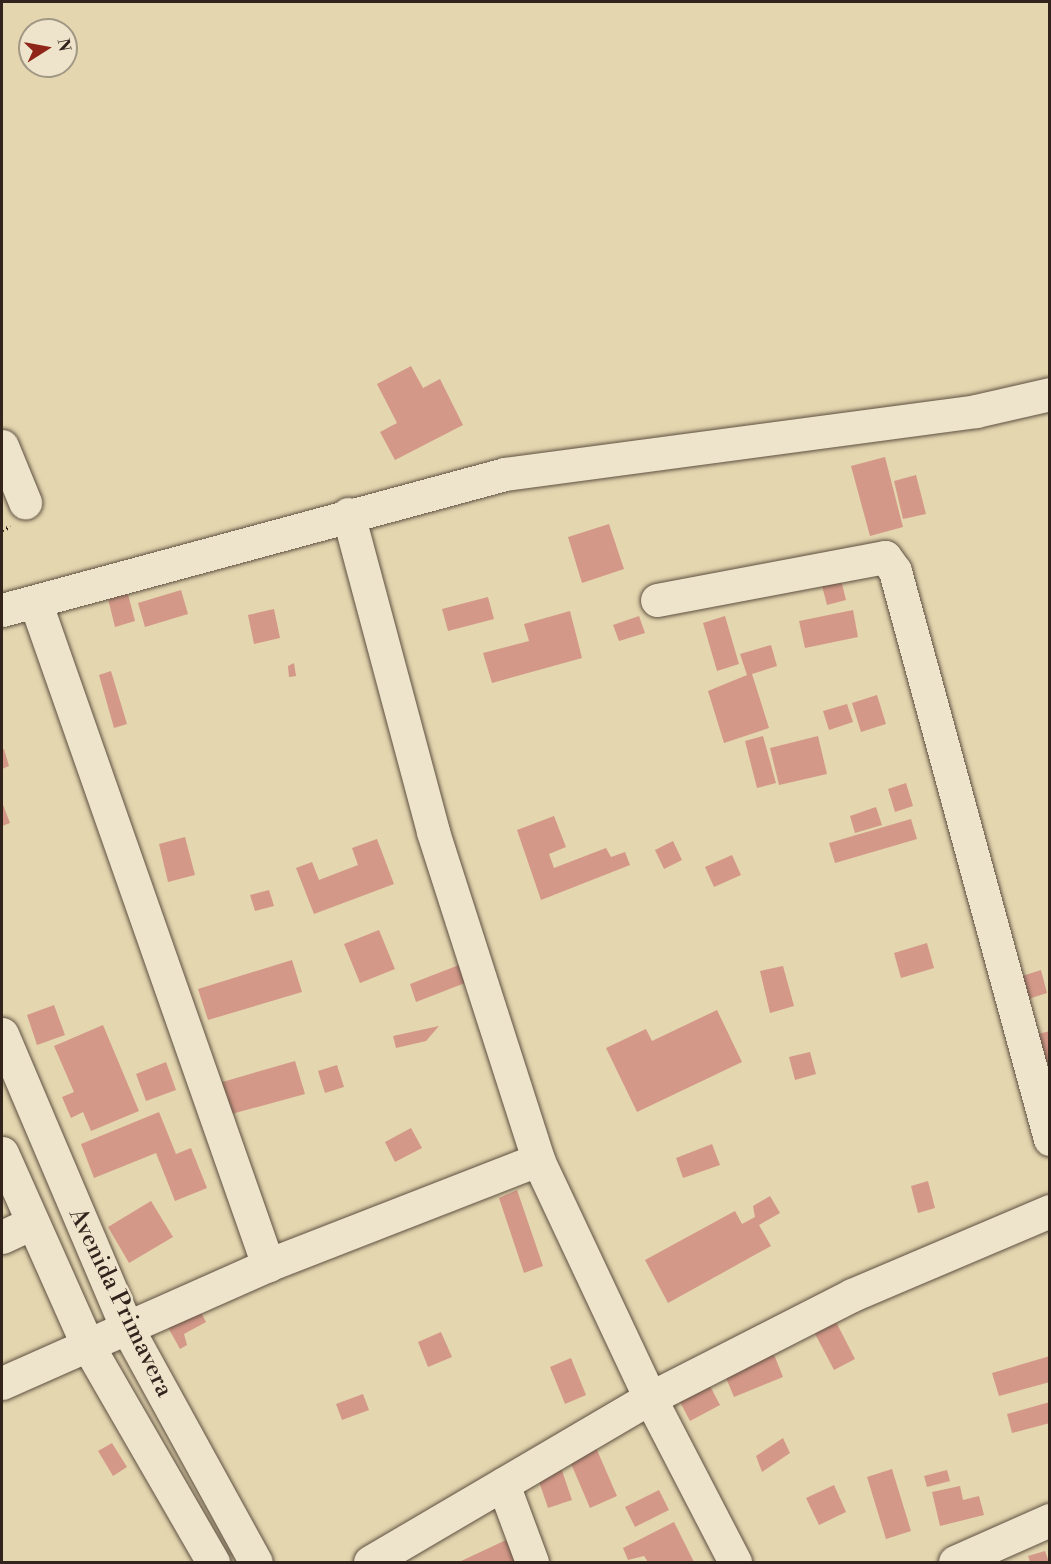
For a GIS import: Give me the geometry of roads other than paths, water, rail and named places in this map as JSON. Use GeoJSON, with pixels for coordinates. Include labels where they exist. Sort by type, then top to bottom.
{"type":"FeatureCollection","features":[{"type":"Feature","properties":{"kind":"street"},"geometry":{"type":"LineString","coordinates":[[2,610],[36,604],[348,514],[505,474],[976,411],[1050,394]]}},
{"type":"Feature","properties":{"kind":"street"},"geometry":{"type":"LineString","coordinates":[[2,446],[25,502]]}},
{"type":"Feature","properties":{"kind":"street"},"geometry":{"type":"LineString","coordinates":[[348,514],[434,832],[538,1160],[650,1398],[735,1563]]}},
{"type":"Feature","properties":{"kind":"street"},"geometry":{"type":"LineString","coordinates":[[657,600],[885,558],[895,571],[1050,1139]]}},
{"type":"Feature","properties":{"kind":"street"},"geometry":{"type":"LineString","coordinates":[[36,604],[268,1265]]}},
{"type":"Feature","properties":{"kind":"street","name":"Avenida Primavera"},"geometry":{"type":"LineString","coordinates":[[2,1034],[126,1326],[256,1563]]}},
{"type":"Feature","properties":{"kind":"street","name":"Avenida Primavera"},"geometry":{"type":"LineString","coordinates":[[2,1153],[87,1344],[213,1563]]}},
{"type":"Feature","properties":{"kind":"street"},"geometry":{"type":"LineString","coordinates":[[2,1383],[126,1326],[268,1265],[538,1160]]}},
{"type":"Feature","properties":{"kind":"street"},"geometry":{"type":"LineString","coordinates":[[370,1563],[650,1398],[852,1295],[1050,1210]]}},
{"type":"Feature","properties":{"kind":"street"},"geometry":{"type":"LineString","coordinates":[[2,1237],[32,1223]]}},
{"type":"Feature","properties":{"kind":"street"},"geometry":{"type":"LineString","coordinates":[[503,1484],[531,1563]]}},
{"type":"Feature","properties":{"kind":"street"},"geometry":{"type":"LineString","coordinates":[[955,1563],[1050,1520]]}}]}
